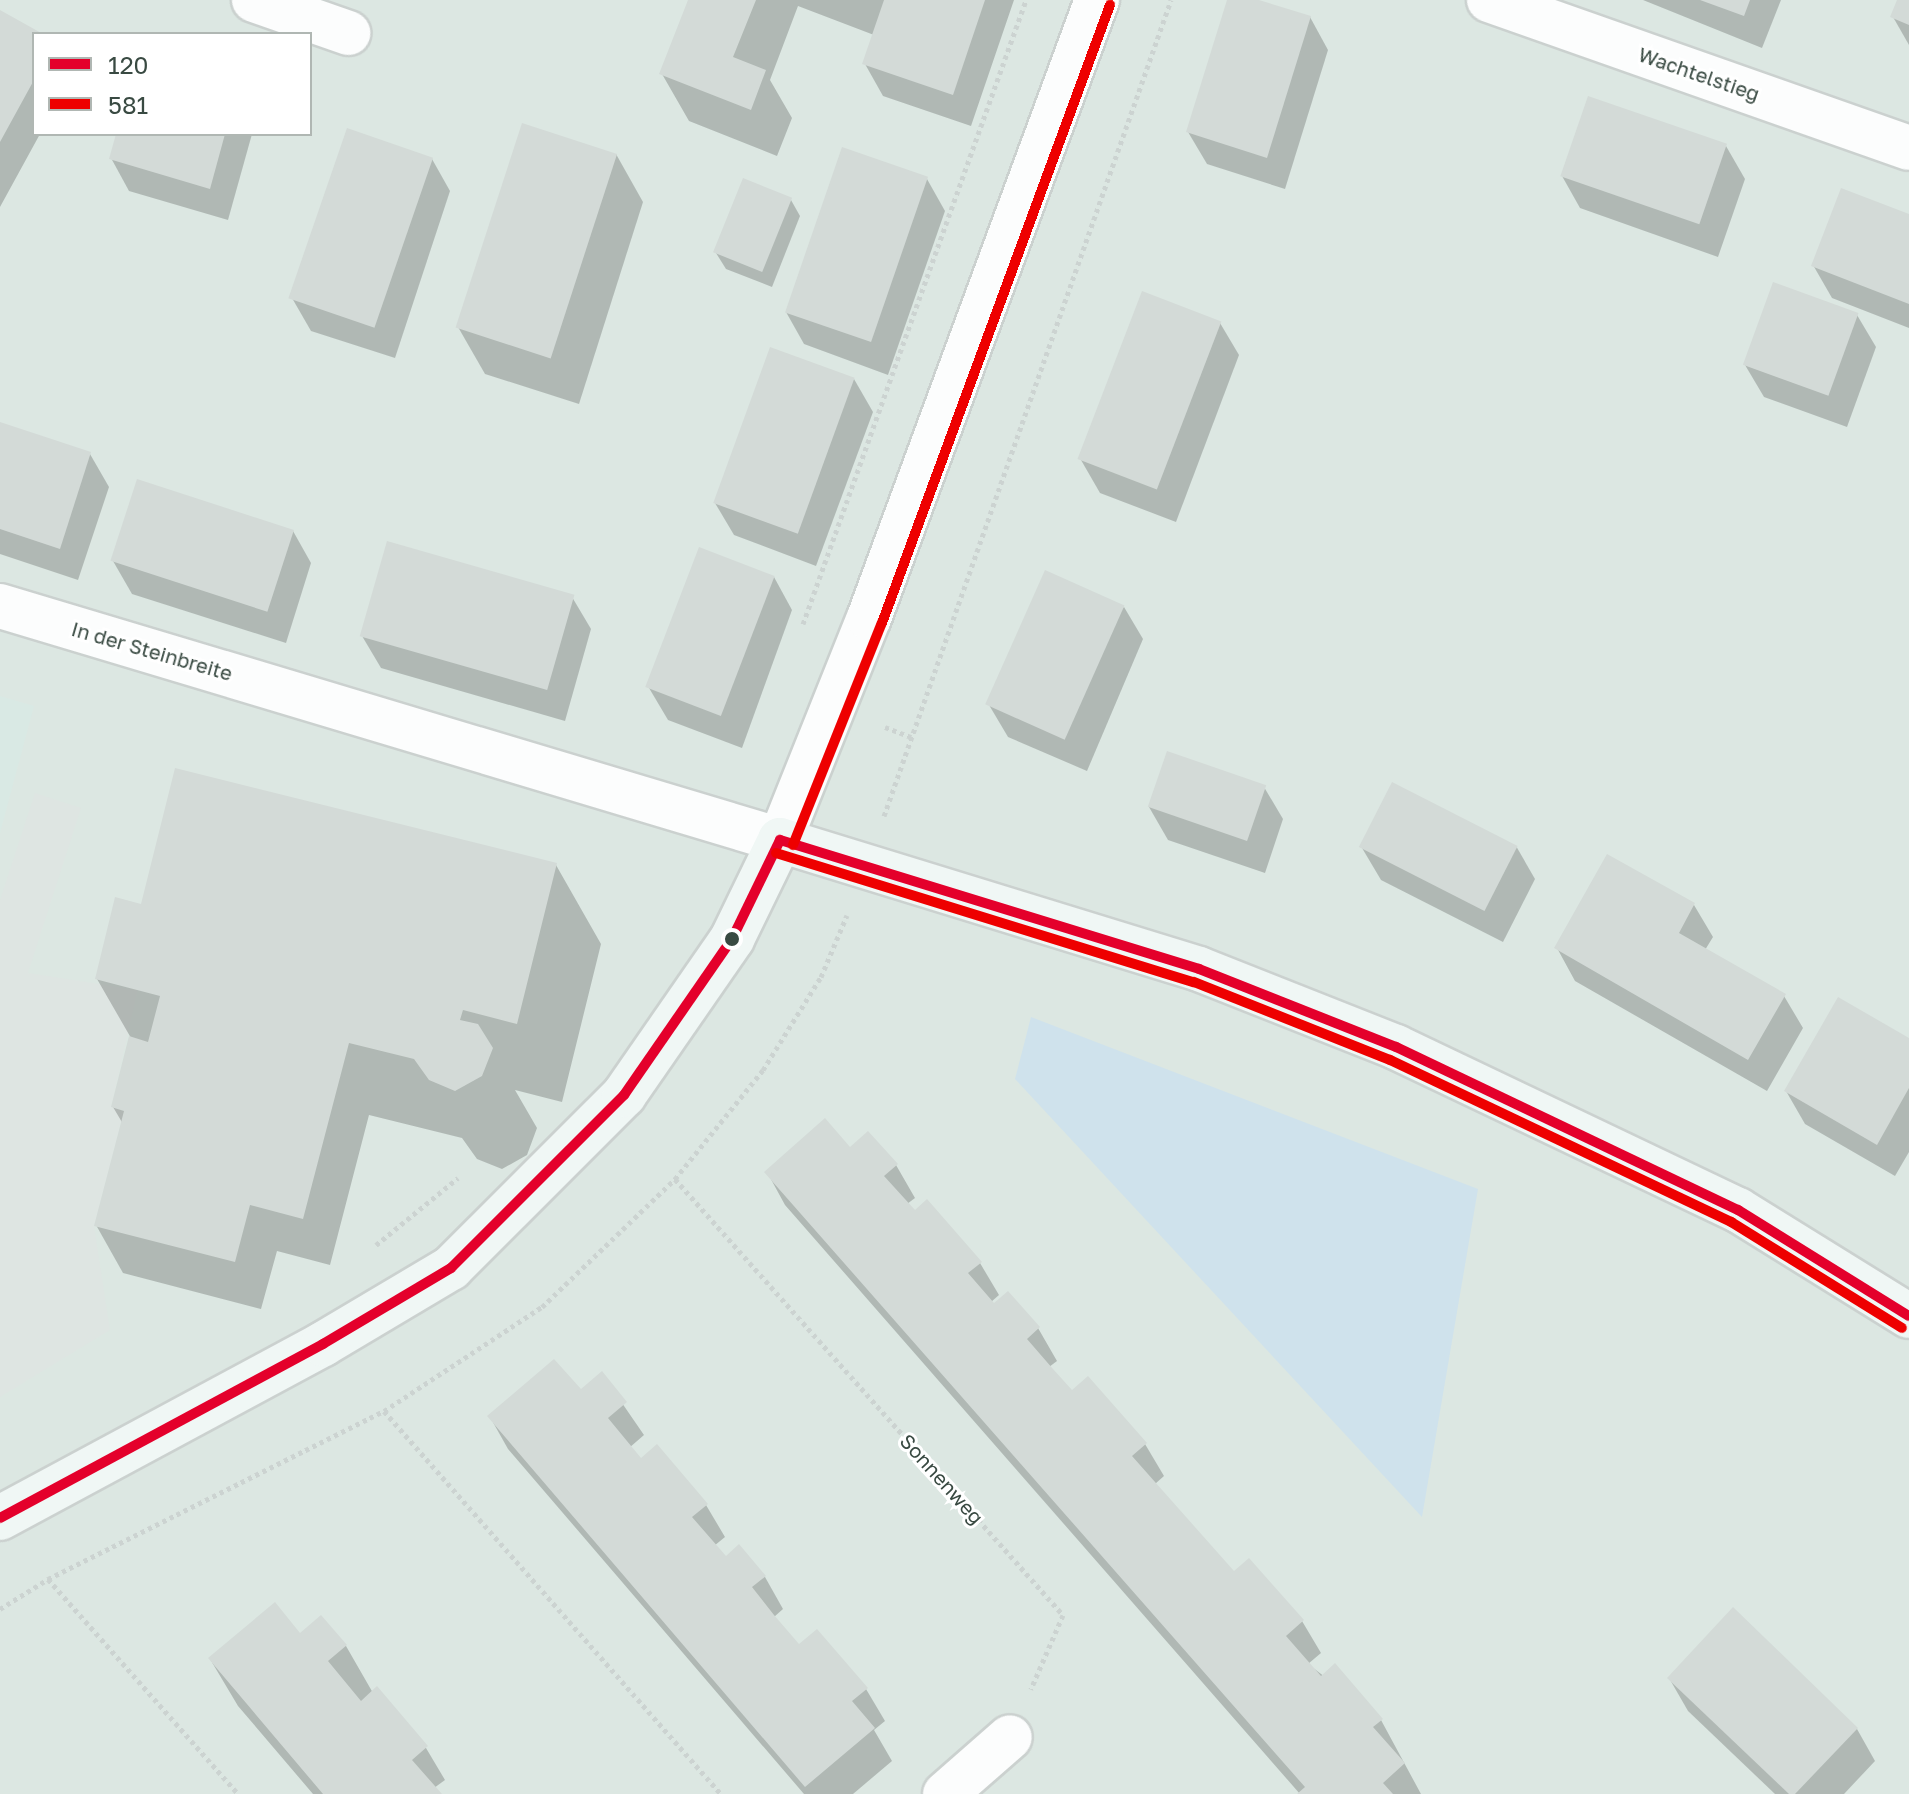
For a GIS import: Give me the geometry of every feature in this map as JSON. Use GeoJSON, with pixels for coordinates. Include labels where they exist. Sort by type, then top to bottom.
{"type":"FeatureCollection","features":[{"type":"Feature","properties":{"kind":"street"},"geometry":{"type":"LineString","coordinates":[[254,0],[348,33]]}},
{"type":"Feature","properties":{"kind":"street"},"geometry":{"type":"LineString","coordinates":[[0,1518],[323,1344],[451,1268],[624,1095],[732,939],[780,840],[869,618],[1097,0]]}},
{"type":"Feature","properties":{"kind":"street","name":"Wachtelstieg"},"geometry":{"type":"LineString","coordinates":[[1489,0],[1909,148]]}},
{"type":"Feature","properties":{"kind":"street","name":"In der Steinbreite"},"geometry":{"type":"LineString","coordinates":[[0,606],[1199,969],[1396,1047],[1738,1210],[1909,1316]]}},
{"type":"Feature","properties":{"kind":"street"},"geometry":{"type":"LineString","coordinates":[[945,1794],[1010,1737]]}},
{"type":"Feature","properties":{"kind":"path","name":"Sonnenweg"},"geometry":{"type":"LineString","coordinates":[[675,1179],[1063,1615],[1010,1737]]}},
{"type":"Feature","properties":{"kind":"path"},"geometry":{"type":"LineString","coordinates":[[384,1411],[721,1794]]}},
{"type":"Feature","properties":{"kind":"path"},"geometry":{"type":"LineString","coordinates":[[48,1579],[238,1794]]}},
{"type":"Feature","properties":{"kind":"shaded area"},"geometry":{"type":"Polygon","coordinates":[[[0,0],[1909,0],[1909,1794],[0,1794],[0,0]]]}},
{"type":"Feature","properties":{"kind":"shaded area"},"geometry":{"type":"Polygon","coordinates":[[[0,696],[34,706],[0,833],[0,696]]]}},
{"type":"Feature","properties":{"kind":"shaded area"},"geometry":{"type":"Polygon","coordinates":[[[35,793],[81,808],[28,973],[138,990],[111,1107],[124,1111],[94,1226],[110,1330],[0,1397],[0,900],[35,793]]]}},
{"type":"Feature","properties":{"kind":"shaded area"},"geometry":{"type":"Polygon","coordinates":[[[1031,1017],[1478,1189],[1422,1517],[1015,1079],[1031,1017]]]}},
{"type":"Feature","properties":{"kind":"building"},"geometry":{"type":"Polygon","coordinates":[[[688,0],[756,0],[733,57],[766,70],[751,110],[659,74],[688,0]]]}},
{"type":"Feature","properties":{"kind":"building"},"geometry":{"type":"Polygon","coordinates":[[[884,0],[985,0],[953,95],[862,64],[884,0]]]}},
{"type":"Feature","properties":{"kind":"building"},"geometry":{"type":"Polygon","coordinates":[[[1227,0],[1259,0],[1311,16],[1267,158],[1186,132],[1227,0]]]}},
{"type":"Feature","properties":{"kind":"building"},"geometry":{"type":"Polygon","coordinates":[[[1700,0],[1750,0],[1744,16],[1700,0]]]}},
{"type":"Feature","properties":{"kind":"building"},"geometry":{"type":"Polygon","coordinates":[[[1897,0],[1909,0],[1909,25],[1890,17],[1897,0]]]}},
{"type":"Feature","properties":{"kind":"building"},"geometry":{"type":"Polygon","coordinates":[[[0,10],[39,32],[32,32],[32,84],[0,142],[0,10]]]}},
{"type":"Feature","properties":{"kind":"building"},"geometry":{"type":"Polygon","coordinates":[[[1588,96],[1727,144],[1699,224],[1560,176],[1588,96]]]}},
{"type":"Feature","properties":{"kind":"building"},"geometry":{"type":"Polygon","coordinates":[[[522,123],[617,154],[551,358],[456,327],[522,123]]]}},
{"type":"Feature","properties":{"kind":"building"},"geometry":{"type":"Polygon","coordinates":[[[347,128],[433,158],[374,328],[288,298],[347,128]]]}},
{"type":"Feature","properties":{"kind":"building"},"geometry":{"type":"Polygon","coordinates":[[[115,136],[224,136],[210,189],[109,159],[115,136]]]}},
{"type":"Feature","properties":{"kind":"building"},"geometry":{"type":"Polygon","coordinates":[[[842,147],[928,177],[871,342],[785,312],[842,147]]]}},
{"type":"Feature","properties":{"kind":"building"},"geometry":{"type":"Polygon","coordinates":[[[743,178],[792,198],[762,272],[713,252],[743,178]]]}},
{"type":"Feature","properties":{"kind":"building"},"geometry":{"type":"Polygon","coordinates":[[[1841,188],[1909,214],[1909,304],[1811,266],[1841,188]]]}},
{"type":"Feature","properties":{"kind":"building"},"geometry":{"type":"Polygon","coordinates":[[[1773,282],[1859,313],[1828,396],[1743,365],[1773,282]]]}},
{"type":"Feature","properties":{"kind":"building"},"geometry":{"type":"Polygon","coordinates":[[[1142,291],[1221,321],[1157,490],[1077,459],[1142,291]]]}},
{"type":"Feature","properties":{"kind":"building"},"geometry":{"type":"Polygon","coordinates":[[[770,347],[855,378],[798,534],[713,503],[770,347]]]}},
{"type":"Feature","properties":{"kind":"building"},"geometry":{"type":"Polygon","coordinates":[[[0,422],[91,452],[60,549],[0,529],[0,422]]]}},
{"type":"Feature","properties":{"kind":"building"},"geometry":{"type":"Polygon","coordinates":[[[137,479],[294,530],[267,612],[110,561],[137,479]]]}},
{"type":"Feature","properties":{"kind":"building"},"geometry":{"type":"Polygon","coordinates":[[[387,541],[574,595],[547,690],[360,636],[387,541]]]}},
{"type":"Feature","properties":{"kind":"building"},"geometry":{"type":"Polygon","coordinates":[[[699,547],[775,576],[721,716],[645,687],[699,547]]]}},
{"type":"Feature","properties":{"kind":"building"},"geometry":{"type":"Polygon","coordinates":[[[1045,570],[1124,605],[1065,740],[985,704],[1045,570]]]}},
{"type":"Feature","properties":{"kind":"building"},"geometry":{"type":"Polygon","coordinates":[[[1167,751],[1266,785],[1247,841],[1148,807],[1167,751]]]}},
{"type":"Feature","properties":{"kind":"building"},"geometry":{"type":"Polygon","coordinates":[[[175,768],[557,863],[517,1024],[463,1010],[460,1020],[478,1024],[493,1048],[482,1076],[455,1091],[429,1080],[414,1059],[349,1043],[303,1219],[250,1205],[235,1262],[94,1226],[124,1111],[111,1107],[129,1036],[148,1042],[160,996],[95,979],[115,897],[141,904],[175,768]]]}},
{"type":"Feature","properties":{"kind":"building"},"geometry":{"type":"Polygon","coordinates":[[[1392,782],[1518,846],[1484,911],[1359,847],[1392,782]]]}},
{"type":"Feature","properties":{"kind":"building"},"geometry":{"type":"Polygon","coordinates":[[[1607,854],[1695,903],[1679,933],[1786,994],[1748,1060],[1554,948],[1607,854]]]}},
{"type":"Feature","properties":{"kind":"building"},"geometry":{"type":"Polygon","coordinates":[[[1838,997],[1909,1038],[1909,1088],[1877,1145],[1784,1091],[1838,997]]]}},
{"type":"Feature","properties":{"kind":"building"},"geometry":{"type":"Polygon","coordinates":[[[825,1118],[850,1147],[868,1131],[898,1164],[884,1176],[915,1210],[927,1199],[982,1262],[968,1273],[994,1303],[1008,1291],[1040,1327],[1027,1339],[1072,1390],[1088,1376],[1147,1443],[1132,1456],[1234,1571],[1249,1558],[1304,1620],[1286,1636],[1321,1676],[1335,1663],[1383,1719],[1373,1727],[1405,1763],[1383,1783],[1393,1794],[1297,1794],[1305,1787],[764,1172],[825,1118]]]}},
{"type":"Feature","properties":{"kind":"building"},"geometry":{"type":"Polygon","coordinates":[[[554,1359],[581,1389],[602,1371],[627,1402],[608,1418],[641,1458],[657,1444],[708,1504],[692,1517],[726,1556],[739,1544],[766,1576],[752,1587],[799,1644],[817,1629],[868,1688],[852,1701],[875,1728],[805,1787],[487,1416],[554,1359]]]}},
{"type":"Feature","properties":{"kind":"building"},"geometry":{"type":"Polygon","coordinates":[[[275,1602],[300,1633],[321,1615],[347,1645],[328,1661],[361,1701],[377,1686],[428,1746],[412,1760],[442,1794],[323,1794],[208,1658],[275,1602]]]}},
{"type":"Feature","properties":{"kind":"building"},"geometry":{"type":"Polygon","coordinates":[[[1733,1607],[1858,1728],[1795,1794],[1789,1794],[1667,1678],[1733,1607]]]}},
{"type":"Feature","properties":{"kind":"transit line","name":"581"},"geometry":{"type":"LineString","coordinates":[[793,845],[882,623],[1110,5]]}},
{"type":"Feature","properties":{"kind":"transit line","name":"120"},"geometry":{"type":"LineString","coordinates":[[780,840],[1199,969],[1396,1047],[1738,1210],[1909,1316]]}},
{"type":"Feature","properties":{"kind":"transit line","name":"120"},"geometry":{"type":"LineString","coordinates":[[0,1518],[323,1344],[451,1268],[624,1095],[732,939],[780,840]]}},
{"type":"Feature","properties":{"kind":"transit line","name":"581"},"geometry":{"type":"LineString","coordinates":[[776,853],[1194,982],[1390,1060],[1731,1222],[1902,1328]]}}]}
